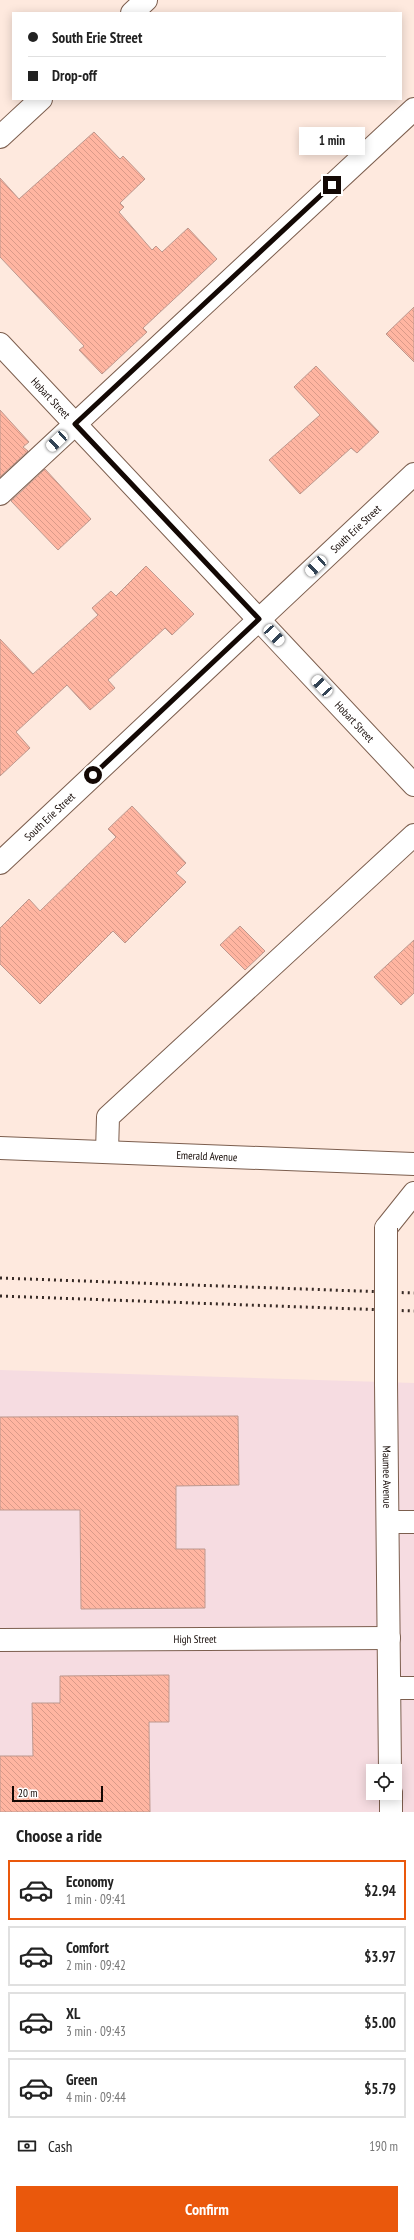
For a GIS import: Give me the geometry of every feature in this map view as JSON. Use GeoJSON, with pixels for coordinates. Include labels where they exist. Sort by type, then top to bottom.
{"type":"FeatureCollection","features":[{"type":"Feature","properties":{"kind":"street"},"geometry":{"type":"LineString","coordinates":[[133,12],[146,0]]}},
{"type":"Feature","properties":{"kind":"street"},"geometry":{"type":"LineString","coordinates":[[0,137],[40,100]]}},
{"type":"Feature","properties":{"kind":"street"},"geometry":{"type":"LineString","coordinates":[[0,494],[414,109]]}},
{"type":"Feature","properties":{"kind":"street","name":"Hobart Street"},"geometry":{"type":"LineString","coordinates":[[0,344],[414,785]]}},
{"type":"Feature","properties":{"kind":"street","name":"South Erie Street"},"geometry":{"type":"LineString","coordinates":[[0,863],[414,474]]}},
{"type":"Feature","properties":{"kind":"street"},"geometry":{"type":"LineString","coordinates":[[107,1152],[108,1117],[414,835]]}},
{"type":"Feature","properties":{"kind":"street","name":"Emerald Avenue"},"geometry":{"type":"LineString","coordinates":[[0,1148],[414,1164]]}},
{"type":"Feature","properties":{"kind":"street","name":"Maumee Avenue"},"geometry":{"type":"LineString","coordinates":[[390,1764],[386,1228],[414,1193]]}},
{"type":"Feature","properties":{"kind":"street"},"geometry":{"type":"LineString","coordinates":[[388,1522],[414,1522]]}},
{"type":"Feature","properties":{"kind":"street","name":"High Street"},"geometry":{"type":"LineString","coordinates":[[0,1640],[389,1638]]}},
{"type":"Feature","properties":{"kind":"street"},"geometry":{"type":"LineString","coordinates":[[390,1688],[414,1688]]}},
{"type":"Feature","properties":{"kind":"street"},"geometry":{"type":"LineString","coordinates":[[391,1800],[391,1812]]}},
{"type":"Feature","properties":{"kind":"shaded area"},"geometry":{"type":"Polygon","coordinates":[[[0,1370],[414,1383],[414,1812],[0,1812],[0,1370]]]}},
{"type":"Feature","properties":{"kind":"building"},"geometry":{"type":"Polygon","coordinates":[[[94,132],[120,159],[123,156],[145,179],[120,203],[124,207],[119,212],[152,250],[156,246],[162,252],[188,228],[217,259],[143,328],[147,332],[102,374],[79,350],[84,346],[0,257],[0,178],[19,199],[94,132]]]}},
{"type":"Feature","properties":{"kind":"building"},"geometry":{"type":"Polygon","coordinates":[[[414,307],[414,362],[386,334],[414,307]]]}},
{"type":"Feature","properties":{"kind":"building"},"geometry":{"type":"Polygon","coordinates":[[[316,366],[379,432],[357,453],[351,448],[300,494],[269,460],[320,415],[294,387],[316,366]]]}},
{"type":"Feature","properties":{"kind":"building"},"geometry":{"type":"Polygon","coordinates":[[[0,410],[29,442],[23,447],[28,451],[0,477],[0,410]]]}},
{"type":"Feature","properties":{"kind":"building"},"geometry":{"type":"Polygon","coordinates":[[[45,469],[91,519],[58,550],[11,501],[45,469]]]}},
{"type":"Feature","properties":{"kind":"building"},"geometry":{"type":"Polygon","coordinates":[[[146,566],[194,614],[172,635],[165,628],[108,680],[115,688],[90,710],[67,685],[16,732],[30,748],[0,776],[0,639],[33,674],[98,615],[92,608],[111,591],[116,596],[146,566]]]}},
{"type":"Feature","properties":{"kind":"building"},"geometry":{"type":"Polygon","coordinates":[[[132,806],[186,863],[176,873],[186,882],[125,943],[113,931],[40,1004],[0,964],[0,928],[29,899],[40,911],[116,837],[108,829],[132,806]]]}},
{"type":"Feature","properties":{"kind":"building"},"geometry":{"type":"Polygon","coordinates":[[[240,926],[265,951],[245,970],[220,945],[240,926]]]}},
{"type":"Feature","properties":{"kind":"building"},"geometry":{"type":"Polygon","coordinates":[[[414,940],[414,993],[401,1005],[374,977],[414,940]]]}},
{"type":"Feature","properties":{"kind":"building"},"geometry":{"type":"Polygon","coordinates":[[[238,1416],[239,1485],[176,1486],[176,1549],[205,1549],[205,1608],[81,1609],[80,1510],[0,1510],[0,1417],[238,1416]]]}},
{"type":"Feature","properties":{"kind":"building"},"geometry":{"type":"Polygon","coordinates":[[[169,1675],[169,1722],[149,1722],[150,1812],[0,1812],[0,1756],[33,1756],[32,1703],[60,1703],[60,1676],[169,1675]]]}},
{"type":"Feature","properties":{"kind":"railway"},"geometry":{"type":"LineString","coordinates":[[0,1278],[414,1293]]}},
{"type":"Feature","properties":{"kind":"railway"},"geometry":{"type":"LineString","coordinates":[[0,1296],[414,1311]]}},
{"type":"Feature","properties":{"kind":"route"},"geometry":{"type":"LineString","coordinates":[[93,775],[259,619],[75,424],[332,185]]}}]}
